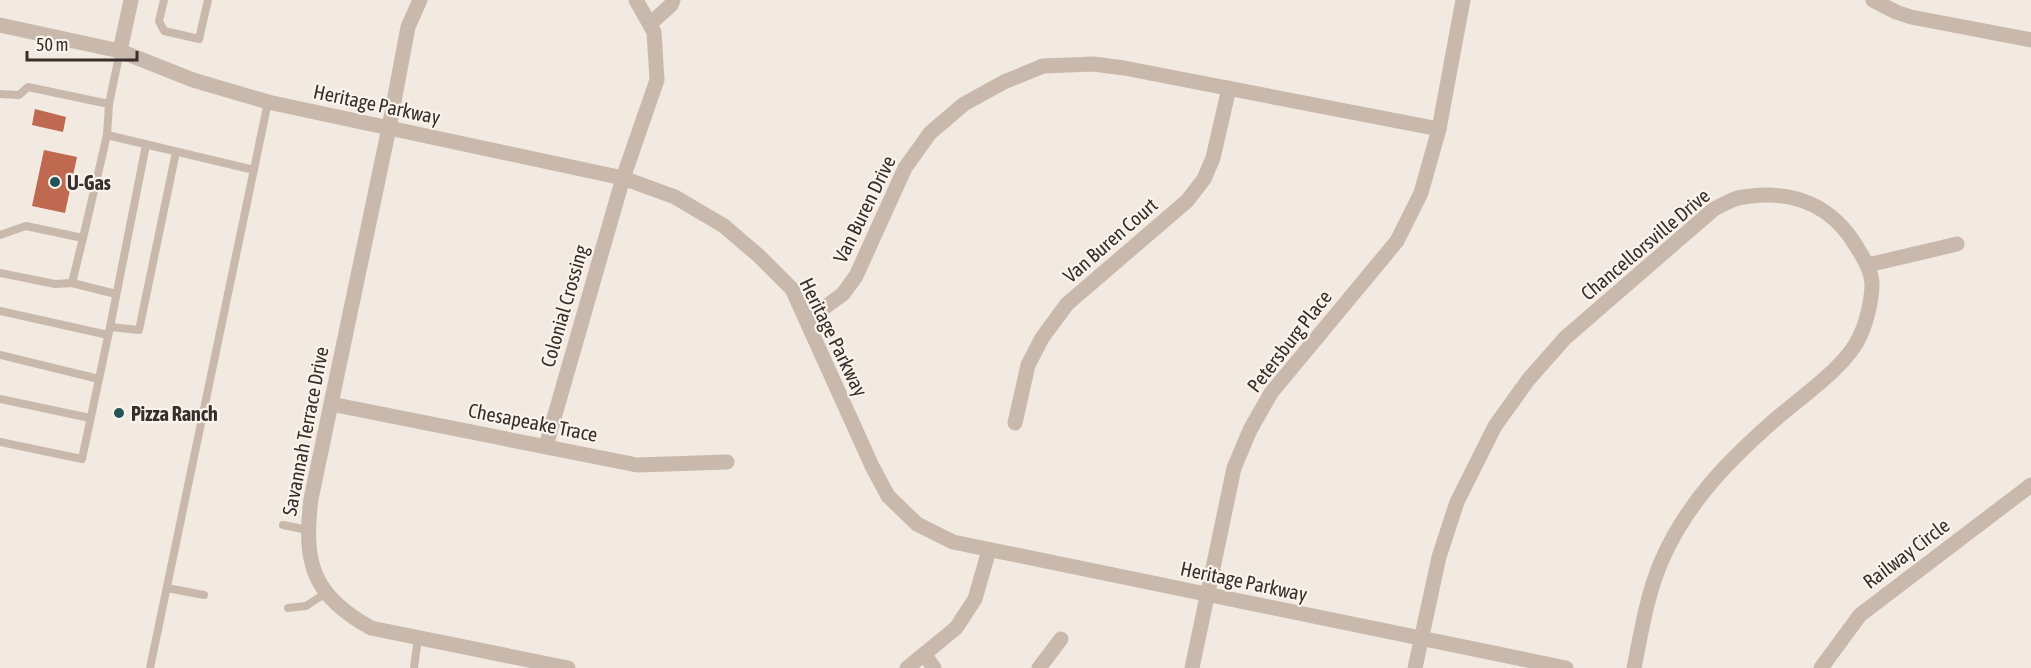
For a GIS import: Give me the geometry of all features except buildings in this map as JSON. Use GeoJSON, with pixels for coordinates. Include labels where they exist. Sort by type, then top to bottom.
{"type":"FeatureCollection","features":[{"type":"Feature","properties":{"kind":"street","name":"Savannah Terrace Drive"},"geometry":{"type":"LineString","coordinates":[[420,0],[408,27],[311,499],[308,530],[311,557],[319,583],[332,601],[371,628],[568,668]]}},
{"type":"Feature","properties":{"kind":"street","name":"Colonial Crossing"},"geometry":{"type":"LineString","coordinates":[[546,446],[623,178],[657,81],[654,32],[636,0]]}},
{"type":"Feature","properties":{"kind":"street"},"geometry":{"type":"LineString","coordinates":[[650,24],[671,5],[673,0]]}},
{"type":"Feature","properties":{"kind":"street","name":"Petersburg Place"},"geometry":{"type":"LineString","coordinates":[[1192,668],[1234,468],[1250,430],[1271,393],[1397,241],[1421,193],[1439,129],[1463,0]]}},
{"type":"Feature","properties":{"kind":"street"},"geometry":{"type":"LineString","coordinates":[[1873,0],[1890,10],[1911,16],[2031,40]]}},
{"type":"Feature","properties":{"kind":"street"},"geometry":{"type":"LineString","coordinates":[[120,51],[128,1]]}},
{"type":"Feature","properties":{"kind":"street","name":"Heritage Parkway"},"geometry":{"type":"LineString","coordinates":[[0,25],[120,51],[193,80],[268,102],[623,178],[675,197],[724,226],[792,289],[872,466],[888,496],[917,524],[953,542],[1566,668]]}},
{"type":"Feature","properties":{"kind":"street","name":"Van Buren Drive"},"geometry":{"type":"LineString","coordinates":[[807,320],[843,294],[856,276],[904,168],[930,133],[964,104],[1004,82],[1043,66],[1093,64],[1229,88]]}},
{"type":"Feature","properties":{"kind":"street"},"geometry":{"type":"LineString","coordinates":[[1229,88],[1439,129]]}},
{"type":"Feature","properties":{"kind":"street","name":"Van Buren Court"},"geometry":{"type":"LineString","coordinates":[[1015,423],[1028,365],[1042,338],[1068,304],[1187,201],[1204,179],[1213,158],[1229,88]]}},
{"type":"Feature","properties":{"kind":"street","name":"Chancellorsville Drive"},"geometry":{"type":"LineString","coordinates":[[1415,668],[1439,557],[1457,502],[1496,426],[1528,380],[1565,338],[1714,209],[1740,197],[1765,195],[1797,198],[1830,213],[1850,234],[1868,265],[1872,282],[1868,313],[1860,337],[1844,361],[1743,447],[1710,482],[1682,521],[1660,564],[1644,616],[1634,668]]}},
{"type":"Feature","properties":{"kind":"street"},"geometry":{"type":"LineString","coordinates":[[1868,265],[1957,244]]}},
{"type":"Feature","properties":{"kind":"street","name":"Chesapeake Trace"},"geometry":{"type":"LineString","coordinates":[[332,404],[637,465],[727,462]]}},
{"type":"Feature","properties":{"kind":"street","name":"Railway Circle"},"geometry":{"type":"LineString","coordinates":[[1821,668],[1860,615],[2031,485]]}},
{"type":"Feature","properties":{"kind":"street"},"geometry":{"type":"LineString","coordinates":[[907,668],[956,628],[975,599],[989,550]]}},
{"type":"Feature","properties":{"kind":"street"},"geometry":{"type":"LineString","coordinates":[[1039,668],[1061,639]]}},
{"type":"Feature","properties":{"kind":"street"},"geometry":{"type":"LineString","coordinates":[[925,655],[934,668]]}},
{"type":"Feature","properties":{"kind":"lane"},"geometry":{"type":"LineString","coordinates":[[164,0],[159,21],[164,31],[199,39],[208,0]]}},
{"type":"Feature","properties":{"kind":"lane"},"geometry":{"type":"LineString","coordinates":[[72,283],[107,135],[109,104],[120,51]]}},
{"type":"Feature","properties":{"kind":"lane"},"geometry":{"type":"LineString","coordinates":[[0,94],[19,95],[28,87],[109,104]]}},
{"type":"Feature","properties":{"kind":"lane"},"geometry":{"type":"LineString","coordinates":[[150,668],[268,102]]}},
{"type":"Feature","properties":{"kind":"lane"},"geometry":{"type":"LineString","coordinates":[[107,135],[254,170]]}},
{"type":"Feature","properties":{"kind":"lane"},"geometry":{"type":"LineString","coordinates":[[0,442],[82,459],[146,145]]}},
{"type":"Feature","properties":{"kind":"lane"},"geometry":{"type":"LineString","coordinates":[[0,312],[109,331],[139,330],[176,152]]}},
{"type":"Feature","properties":{"kind":"lane"},"geometry":{"type":"LineString","coordinates":[[0,235],[26,226],[83,238]]}},
{"type":"Feature","properties":{"kind":"lane"},"geometry":{"type":"LineString","coordinates":[[0,273],[55,284],[72,283],[116,294]]}},
{"type":"Feature","properties":{"kind":"lane"},"geometry":{"type":"LineString","coordinates":[[0,355],[99,379]]}},
{"type":"Feature","properties":{"kind":"lane"},"geometry":{"type":"LineString","coordinates":[[0,399],[90,418]]}},
{"type":"Feature","properties":{"kind":"lane"},"geometry":{"type":"LineString","coordinates":[[283,525],[308,530]]}},
{"type":"Feature","properties":{"kind":"lane"},"geometry":{"type":"LineString","coordinates":[[167,588],[204,595]]}},
{"type":"Feature","properties":{"kind":"lane"},"geometry":{"type":"LineString","coordinates":[[288,608],[306,606],[326,593]]}},
{"type":"Feature","properties":{"kind":"lane"},"geometry":{"type":"LineString","coordinates":[[414,668],[418,637]]}},
{"type":"Feature","properties":{"kind":"place","name":"U-Gas"},"geometry":{"type":"Point","coordinates":[55,182]}},
{"type":"Feature","properties":{"kind":"place","name":"Pizza Ranch"},"geometry":{"type":"Point","coordinates":[119,413]}}]}
